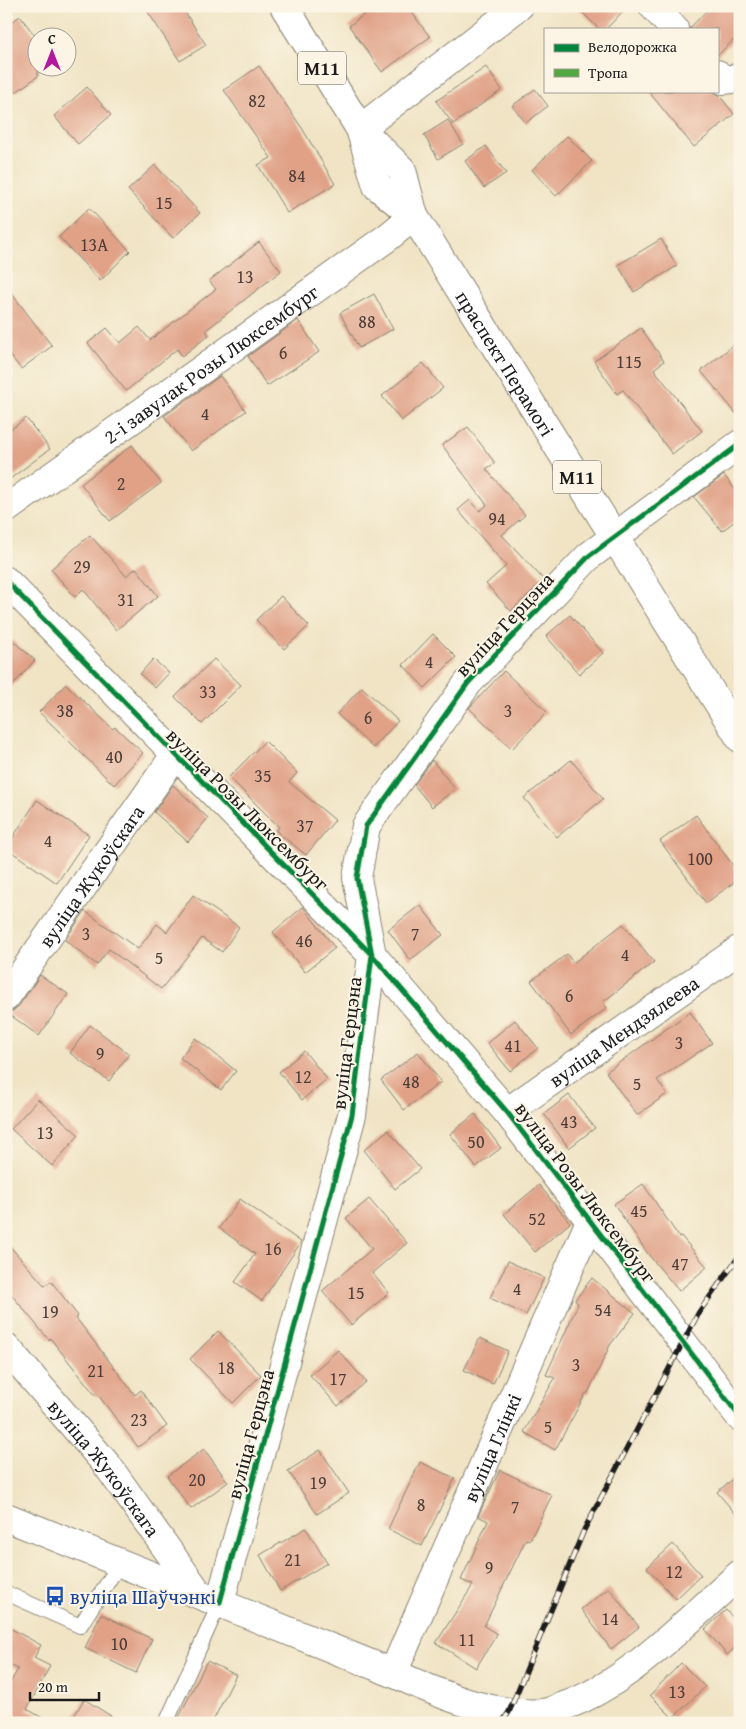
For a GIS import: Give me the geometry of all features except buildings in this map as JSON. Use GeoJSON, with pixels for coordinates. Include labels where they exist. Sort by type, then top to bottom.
{"type":"FeatureCollection","features":[{"type":"Feature","properties":{"kind":"street","name":"праспект Перамогі"},"geometry":{"type":"LineString","coordinates":[[284,6],[360,129],[402,170],[414,216],[740,738]]}},
{"type":"Feature","properties":{"kind":"street"},"geometry":{"type":"LineString","coordinates":[[360,129],[519,6]]}},
{"type":"Feature","properties":{"kind":"street"},"geometry":{"type":"LineString","coordinates":[[653,6],[673,28]]}},
{"type":"Feature","properties":{"kind":"street"},"geometry":{"type":"LineString","coordinates":[[718,75],[723,80],[740,78]]}},
{"type":"Feature","properties":{"kind":"street","name":"2-і завулак Розы Люксембург"},"geometry":{"type":"LineString","coordinates":[[6,509],[388,237],[414,216]]}},
{"type":"Feature","properties":{"kind":"street","name":"вуліца Герцэна"},"geometry":{"type":"LineString","coordinates":[[209,1598],[352,1115],[372,955],[357,878],[366,826],[468,684],[589,556],[740,444]]}},
{"type":"Feature","properties":{"kind":"street","name":"вуліца Розы Люксембург"},"geometry":{"type":"LineString","coordinates":[[6,581],[175,756],[372,955],[507,1112],[740,1418]]}},
{"type":"Feature","properties":{"kind":"street","name":"вуліца Жукоўскага"},"geometry":{"type":"LineString","coordinates":[[6,997],[175,756]]}},
{"type":"Feature","properties":{"kind":"street","name":"вуліца Мендзялеева"},"geometry":{"type":"LineString","coordinates":[[507,1112],[740,949]]}},
{"type":"Feature","properties":{"kind":"street","name":"вуліца Глінкі"},"geometry":{"type":"LineString","coordinates":[[393,1673],[590,1221]]}},
{"type":"Feature","properties":{"kind":"street","name":"вуліца Жукоўскага"},"geometry":{"type":"LineString","coordinates":[[6,1347],[107,1465],[209,1598]]}},
{"type":"Feature","properties":{"kind":"street"},"geometry":{"type":"LineString","coordinates":[[8,1520],[209,1598],[393,1673],[441,1695],[509,1712],[544,1713],[580,1700],[622,1676],[740,1574]]}},
{"type":"Feature","properties":{"kind":"lane"},"geometry":{"type":"LineString","coordinates":[[6,1593],[80,1626],[120,1564]]}},
{"type":"Feature","properties":{"kind":"lane"},"geometry":{"type":"LineString","coordinates":[[166,1723],[209,1598]]}},
{"type":"Feature","properties":{"kind":"railway"},"geometry":{"type":"LineString","coordinates":[[502,1723],[509,1712],[584,1530],[699,1312],[740,1255]]}},
{"type":"Feature","properties":{"kind":"cycle path"},"geometry":{"type":"LineString","coordinates":[[220,1602],[352,1115],[372,955],[357,878],[366,826],[468,683],[589,556],[740,444]]}},
{"type":"Feature","properties":{"kind":"cycle path"},"geometry":{"type":"LineString","coordinates":[[6,581],[372,955],[507,1112],[740,1417]]}},
{"type":"Feature","properties":{"kind":"place","name":"вуліца Шаўчэнкі"},"geometry":{"type":"Point","coordinates":[55,1596]}}]}
